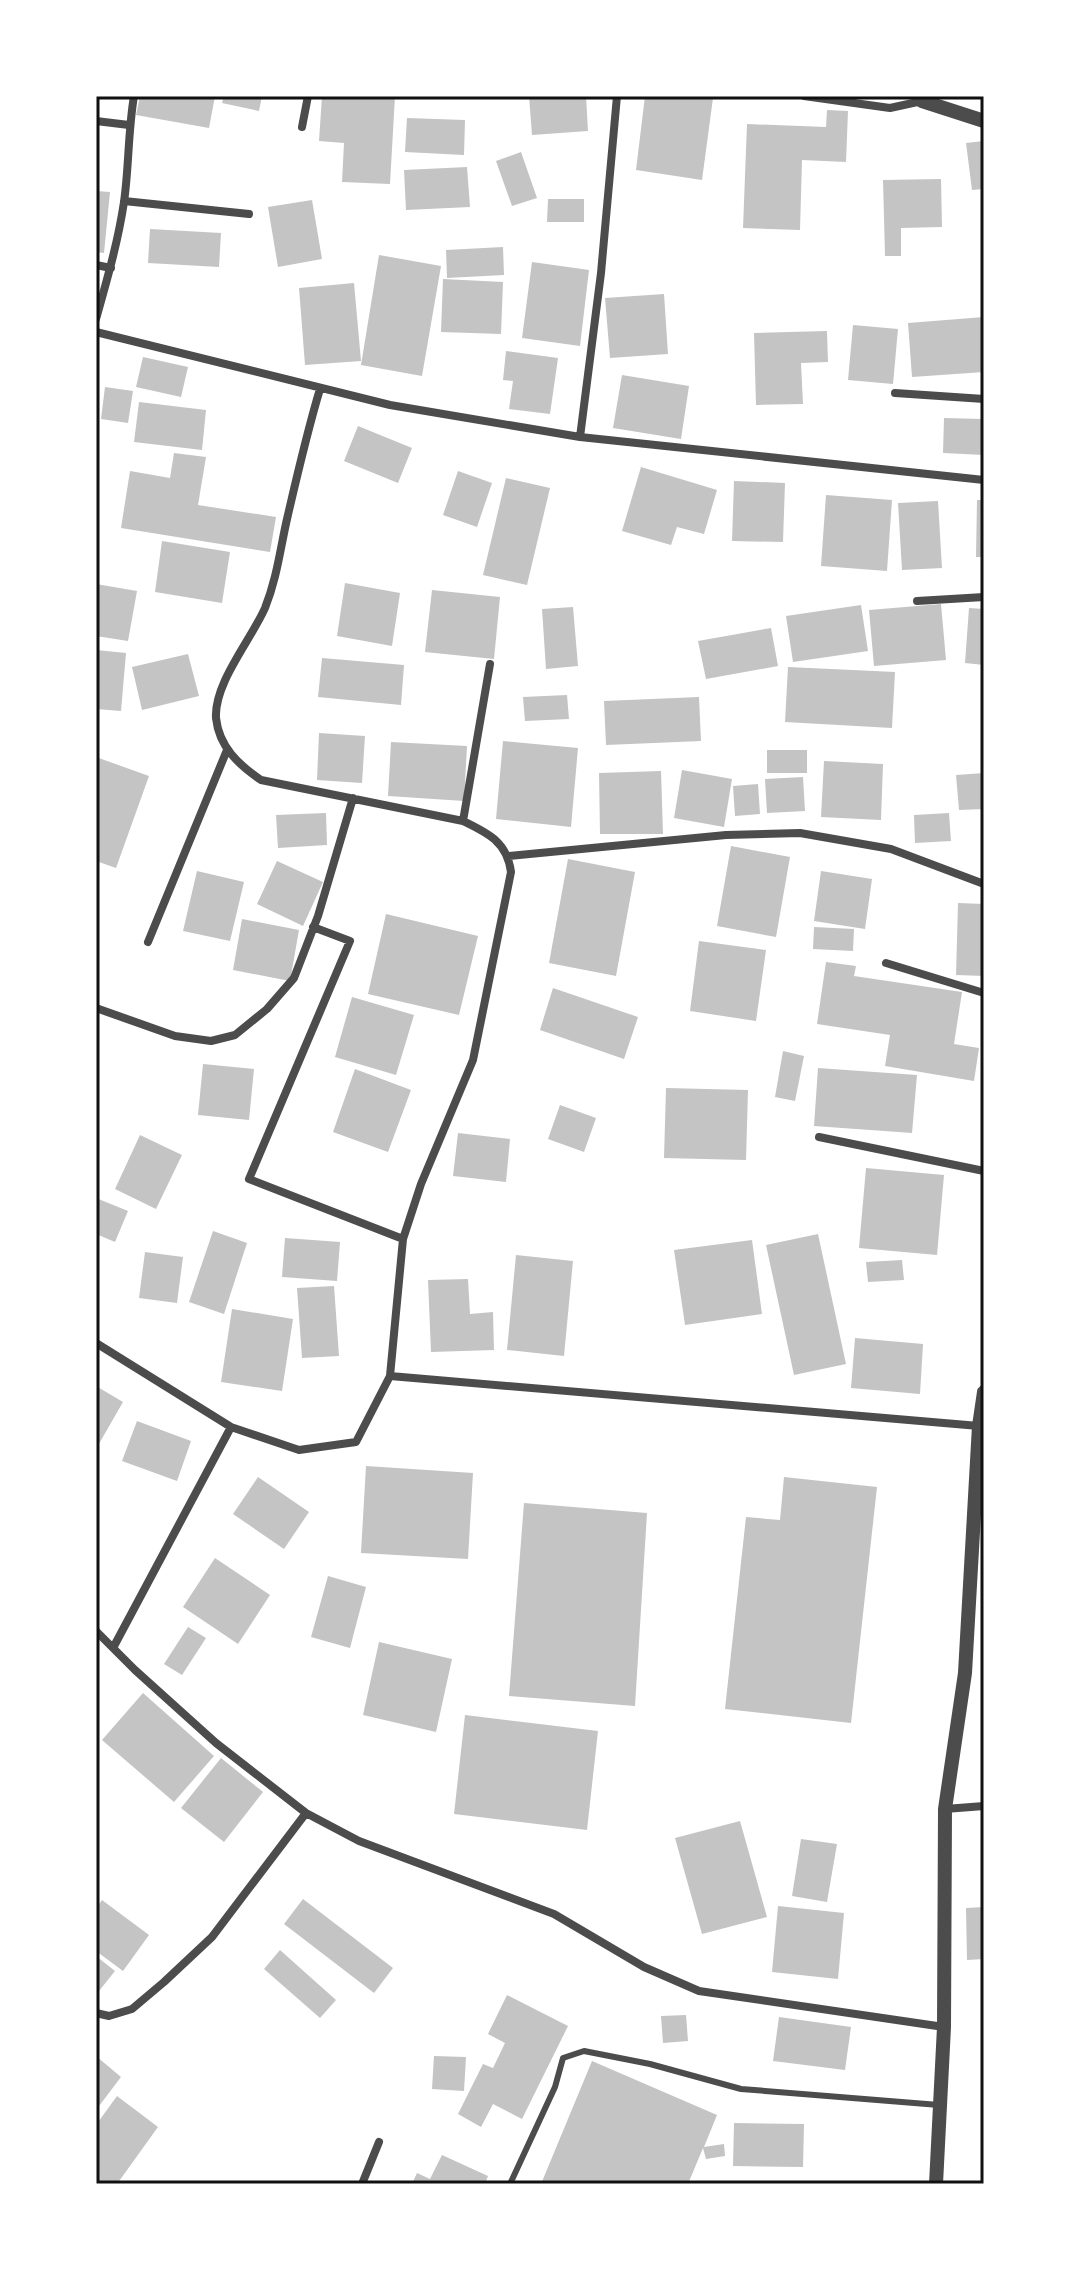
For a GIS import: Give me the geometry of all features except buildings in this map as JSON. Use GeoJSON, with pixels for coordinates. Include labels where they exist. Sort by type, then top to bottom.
{"type":"FeatureCollection","features":[{"type":"Feature","properties":{"kind":"street"},"geometry":{"type":"LineString","coordinates":[[96,319],[111,268],[124,201],[134,96]]}},
{"type":"Feature","properties":{"kind":"street"},"geometry":{"type":"LineString","coordinates":[[302,127],[308,96]]}},
{"type":"Feature","properties":{"kind":"street"},"geometry":{"type":"LineString","coordinates":[[580,437],[601,273],[617,96]]}},
{"type":"Feature","properties":{"kind":"street"},"geometry":{"type":"LineString","coordinates":[[804,96],[890,108],[921,99],[984,121]]}},
{"type":"Feature","properties":{"kind":"street"},"geometry":{"type":"LineString","coordinates":[[96,121],[129,125]]}},
{"type":"Feature","properties":{"kind":"street"},"geometry":{"type":"LineString","coordinates":[[124,201],[249,214]]}},
{"type":"Feature","properties":{"kind":"street"},"geometry":{"type":"LineString","coordinates":[[96,265],[111,268]]}},
{"type":"Feature","properties":{"kind":"street"},"geometry":{"type":"LineString","coordinates":[[96,332],[390,405],[580,437],[984,480]]}},
{"type":"Feature","properties":{"kind":"street"},"geometry":{"type":"LineString","coordinates":[[96,1343],[231,1427],[299,1450],[356,1442],[390,1376],[403,1239],[421,1184],[473,1060],[511,872],[509,856],[501,843],[463,821],[261,780],[241,766],[227,750],[216,719],[223,686],[255,630],[276,580],[305,442],[320,389]]}},
{"type":"Feature","properties":{"kind":"street"},"geometry":{"type":"LineString","coordinates":[[895,393],[984,399]]}},
{"type":"Feature","properties":{"kind":"street"},"geometry":{"type":"LineString","coordinates":[[917,601],[984,597]]}},
{"type":"Feature","properties":{"kind":"street"},"geometry":{"type":"LineString","coordinates":[[463,821],[490,664]]}},
{"type":"Feature","properties":{"kind":"street"},"geometry":{"type":"LineString","coordinates":[[148,942],[227,750]]}},
{"type":"Feature","properties":{"kind":"street"},"geometry":{"type":"LineString","coordinates":[[96,1008],[175,1036],[211,1041],[235,1035],[267,1009],[294,978],[353,798]]}},
{"type":"Feature","properties":{"kind":"street"},"geometry":{"type":"LineString","coordinates":[[509,856],[726,835],[800,833],[891,849],[984,884]]}},
{"type":"Feature","properties":{"kind":"street"},"geometry":{"type":"LineString","coordinates":[[313,927],[350,941],[249,1179],[403,1239]]}},
{"type":"Feature","properties":{"kind":"street"},"geometry":{"type":"LineString","coordinates":[[886,963],[984,993]]}},
{"type":"Feature","properties":{"kind":"street"},"geometry":{"type":"LineString","coordinates":[[819,1137],[984,1171]]}},
{"type":"Feature","properties":{"kind":"street"},"geometry":{"type":"LineString","coordinates":[[390,1376],[979,1426]]}},
{"type":"Feature","properties":{"kind":"street"},"geometry":{"type":"LineString","coordinates":[[936,2184],[944,2027],[945,1809],[965,1673],[980,1483],[979,1426],[984,1392]]}},
{"type":"Feature","properties":{"kind":"street"},"geometry":{"type":"LineString","coordinates":[[113,1648],[231,1427]]}},
{"type":"Feature","properties":{"kind":"street"},"geometry":{"type":"LineString","coordinates":[[96,1631],[216,1743],[306,1813],[359,1841],[554,1914],[644,1967],[699,1991],[944,2027]]}},
{"type":"Feature","properties":{"kind":"street"},"geometry":{"type":"LineString","coordinates":[[945,1809],[984,1806]]}},
{"type":"Feature","properties":{"kind":"street"},"geometry":{"type":"LineString","coordinates":[[96,2013],[109,2016],[132,2009],[212,1937],[306,1813]]}},
{"type":"Feature","properties":{"kind":"street"},"geometry":{"type":"LineString","coordinates":[[362,2184],[379,2142]]}},
{"type":"Feature","properties":{"kind":"lane"},"geometry":{"type":"LineString","coordinates":[[510,2184],[555,2087],[563,2058],[584,2051],[650,2064],[741,2089],[939,2105]]}}]}
